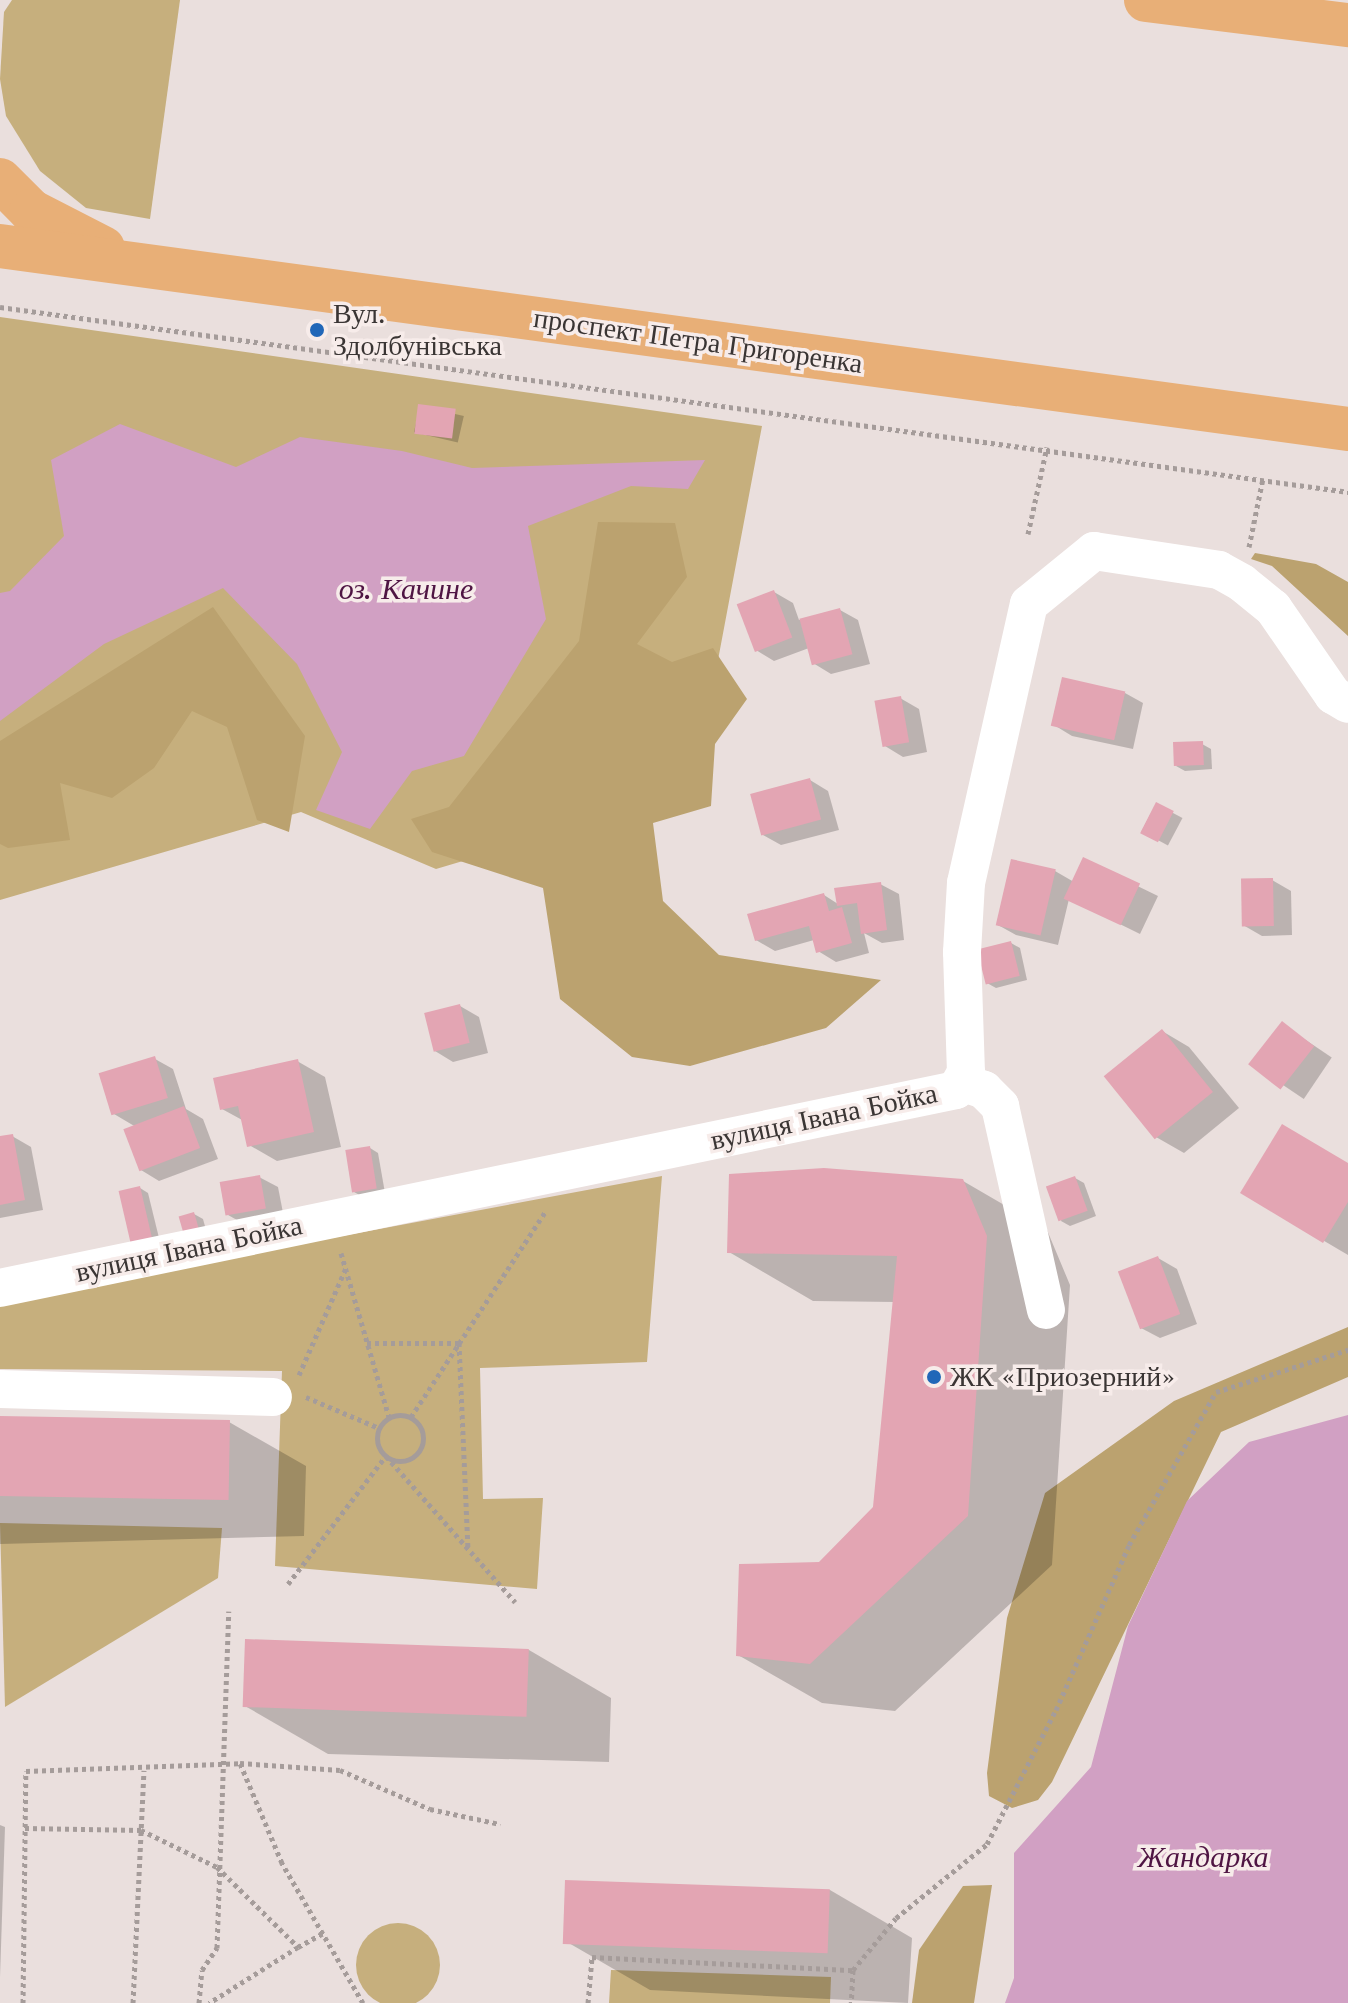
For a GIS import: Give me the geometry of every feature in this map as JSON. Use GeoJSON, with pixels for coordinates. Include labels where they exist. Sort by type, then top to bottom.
{"type":"FeatureCollection","features":[{"type":"Feature","properties":{"kind":"main road"},"geometry":{"type":"LineString","coordinates":[[1146,0],[1348,25]]}},
{"type":"Feature","properties":{"kind":"main road"},"geometry":{"type":"LineString","coordinates":[[0,180],[31,211],[131,263]]}},
{"type":"Feature","properties":{"kind":"main road","name":"проспект Петра Григоренка"},"geometry":{"type":"LineString","coordinates":[[0,246],[1348,429]]}},
{"type":"Feature","properties":{"kind":"street","name":"вулиця Івана Бойка"},"geometry":{"type":"LineString","coordinates":[[0,1288],[956,1090],[963,1083],[966,883],[1029,604],[1094,551],[1219,570],[1273,608],[1333,695],[1348,704]]}},
{"type":"Feature","properties":{"kind":"street"},"geometry":{"type":"LineString","coordinates":[[963,1083],[984,1090],[1000,1106],[1046,1310]]}},
{"type":"Feature","properties":{"kind":"street"},"geometry":{"type":"LineString","coordinates":[[0,1389],[273,1397]]}},
{"type":"Feature","properties":{"kind":"path"},"geometry":{"type":"LineString","coordinates":[[0,307],[1047,447],[1348,492]]}},
{"type":"Feature","properties":{"kind":"path"},"geometry":{"type":"LineString","coordinates":[[1028,534],[1047,447]]}},
{"type":"Feature","properties":{"kind":"path"},"geometry":{"type":"LineString","coordinates":[[1251,537],[1263,478]]}},
{"type":"Feature","properties":{"kind":"path"},"geometry":{"type":"LineString","coordinates":[[411,1417],[574,1169]]}},
{"type":"Feature","properties":{"kind":"path"},"geometry":{"type":"LineString","coordinates":[[331,1219],[389,1417]]}},
{"type":"Feature","properties":{"kind":"path"},"geometry":{"type":"LineString","coordinates":[[346,1268],[293,1391],[379,1428]]}},
{"type":"Feature","properties":{"kind":"path"},"geometry":{"type":"LineString","coordinates":[[367,1343],[459,1343]]}},
{"type":"Feature","properties":{"kind":"path"},"geometry":{"type":"LineString","coordinates":[[459,1343],[468,1548]]}},
{"type":"Feature","properties":{"kind":"path"},"geometry":{"type":"LineString","coordinates":[[851,2003],[853,1970],[896,1918],[987,1844],[1056,1710],[1129,1545],[1216,1392],[1348,1350]]}},
{"type":"Feature","properties":{"kind":"path"},"geometry":{"type":"LineString","coordinates":[[411,1417],[389,1417],[379,1428],[378,1443],[386,1456],[515,1602]]}},
{"type":"Feature","properties":{"kind":"path"},"geometry":{"type":"LineString","coordinates":[[386,1456],[408,1459],[420,1450],[423,1435],[411,1417]]}},
{"type":"Feature","properties":{"kind":"path"},"geometry":{"type":"LineString","coordinates":[[288,1584],[386,1456]]}},
{"type":"Feature","properties":{"kind":"path"},"geometry":{"type":"LineString","coordinates":[[199,2003],[202,1970],[217,1948],[217,1867],[229,1611]]}},
{"type":"Feature","properties":{"kind":"path"},"geometry":{"type":"LineString","coordinates":[[23,2003],[26,1771],[144,1770],[221,1762],[340,1770],[430,1809],[500,1824]]}},
{"type":"Feature","properties":{"kind":"path"},"geometry":{"type":"LineString","coordinates":[[240,1763],[282,1863],[361,2002]]}},
{"type":"Feature","properties":{"kind":"path"},"geometry":{"type":"LineString","coordinates":[[133,2003],[144,1770]]}},
{"type":"Feature","properties":{"kind":"path"},"geometry":{"type":"LineString","coordinates":[[25,1828],[141,1830],[217,1867],[298,1947]]}},
{"type":"Feature","properties":{"kind":"path"},"geometry":{"type":"LineString","coordinates":[[209,2003],[323,1933]]}},
{"type":"Feature","properties":{"kind":"path"},"geometry":{"type":"LineString","coordinates":[[588,2003],[592,1957],[853,1970]]}},
{"type":"Feature","properties":{"kind":"shaded area"},"geometry":{"type":"Polygon","coordinates":[[[12,0],[180,0],[150,219],[86,208],[40,171],[6,116],[0,79],[4,12],[12,0]]]}},
{"type":"Feature","properties":{"kind":"shaded area"},"geometry":{"type":"Polygon","coordinates":[[[0,317],[762,426],[693,793],[436,869],[301,812],[0,900],[0,317]]]}},
{"type":"Feature","properties":{"kind":"shaded area"},"geometry":{"type":"Polygon","coordinates":[[[598,522],[675,523],[687,577],[637,644],[672,662],[713,648],[747,699],[715,744],[711,806],[653,823],[663,901],[719,955],[881,980],[826,1028],[690,1066],[632,1057],[560,999],[543,888],[432,852],[411,819],[449,807],[579,641],[598,522]]]}},
{"type":"Feature","properties":{"kind":"shaded area"},"geometry":{"type":"Polygon","coordinates":[[[1255,553],[1316,564],[1348,582],[1348,636],[1272,566],[1251,559],[1255,553]]]}},
{"type":"Feature","properties":{"kind":"shaded area"},"geometry":{"type":"Polygon","coordinates":[[[213,607],[305,736],[289,832],[257,820],[227,727],[192,711],[154,768],[112,798],[60,783],[70,840],[8,848],[0,844],[0,741],[213,607]]]}},
{"type":"Feature","properties":{"kind":"shaded area"},"geometry":{"type":"Polygon","coordinates":[[[662,1176],[647,1362],[480,1368],[483,1499],[543,1498],[537,1589],[275,1566],[282,1371],[0,1369],[0,1300],[662,1176]]]}},
{"type":"Feature","properties":{"kind":"shaded area"},"geometry":{"type":"Polygon","coordinates":[[[1348,1327],[1348,1377],[1221,1432],[1052,1782],[1038,1800],[1012,1808],[989,1796],[987,1773],[1007,1618],[1045,1493],[1174,1401],[1348,1327]]]}},
{"type":"Feature","properties":{"kind":"shaded area"},"geometry":{"type":"Polygon","coordinates":[[[0,1523],[222,1528],[218,1578],[5,1707],[0,1523]]]}},
{"type":"Feature","properties":{"kind":"shaded area"},"geometry":{"type":"Polygon","coordinates":[[[992,1885],[974,2003],[912,2003],[919,1950],[963,1886],[992,1885]]]}},
{"type":"Feature","properties":{"kind":"shaded area"},"geometry":{"type":"Polygon","coordinates":[[[390,1923],[406,1923],[422,1930],[433,1941],[440,1965],[437,1981],[428,1995],[406,2007],[390,2007],[374,2000],[363,1989],[356,1973],[356,1957],[363,1941],[374,1930],[390,1923]]]}},
{"type":"Feature","properties":{"kind":"shaded area"},"geometry":{"type":"Polygon","coordinates":[[[611,1970],[831,1977],[830,2003],[609,2003],[611,1970]]]}},
{"type":"Feature","properties":{"kind":"water","name":"оз. Качине"},"geometry":{"type":"Polygon","coordinates":[[[120,424],[236,467],[300,437],[402,451],[472,468],[705,460],[688,489],[631,486],[528,526],[546,619],[464,756],[412,771],[370,829],[316,810],[342,752],[297,664],[223,588],[104,644],[0,721],[0,593],[10,591],[64,536],[51,460],[120,424]]]}},
{"type":"Feature","properties":{"kind":"water","name":"Жандарка"},"geometry":{"type":"Polygon","coordinates":[[[1348,1415],[1348,2003],[1005,2003],[1014,1978],[1014,1853],[1091,1767],[1128,1626],[1187,1501],[1249,1442],[1348,1415]]]}},
{"type":"Feature","properties":{"kind":"building"},"geometry":{"type":"Polygon","coordinates":[[[418,404],[456,409],[452,438],[414,434],[418,404]]]}},
{"type":"Feature","properties":{"kind":"building"},"geometry":{"type":"Polygon","coordinates":[[[774,590],[792,638],[755,652],[737,604],[774,590]]]}},
{"type":"Feature","properties":{"kind":"building"},"geometry":{"type":"Polygon","coordinates":[[[840,608],[852,654],[812,665],[799,619],[840,608]]]}},
{"type":"Feature","properties":{"kind":"building"},"geometry":{"type":"Polygon","coordinates":[[[1062,677],[1125,692],[1114,740],[1051,726],[1062,677]]]}},
{"type":"Feature","properties":{"kind":"building"},"geometry":{"type":"Polygon","coordinates":[[[901,696],[909,742],[883,747],[874,701],[901,696]]]}},
{"type":"Feature","properties":{"kind":"building"},"geometry":{"type":"Polygon","coordinates":[[[1203,741],[1204,765],[1174,766],[1173,742],[1203,741]]]}},
{"type":"Feature","properties":{"kind":"building"},"geometry":{"type":"Polygon","coordinates":[[[810,778],[821,820],[761,836],[750,794],[810,778]]]}},
{"type":"Feature","properties":{"kind":"building"},"geometry":{"type":"Polygon","coordinates":[[[1156,802],[1174,811],[1158,842],[1140,833],[1156,802]]]}},
{"type":"Feature","properties":{"kind":"building"},"geometry":{"type":"Polygon","coordinates":[[[1083,857],[1140,884],[1121,925],[1064,899],[1083,857]]]}},
{"type":"Feature","properties":{"kind":"building"},"geometry":{"type":"Polygon","coordinates":[[[1011,859],[1056,869],[1041,936],[996,925],[1011,859]]]}},
{"type":"Feature","properties":{"kind":"building"},"geometry":{"type":"Polygon","coordinates":[[[1273,878],[1274,926],[1242,927],[1241,879],[1273,878]]]}},
{"type":"Feature","properties":{"kind":"building"},"geometry":{"type":"Polygon","coordinates":[[[881,882],[887,930],[861,934],[857,903],[837,906],[834,888],[881,882]]]}},
{"type":"Feature","properties":{"kind":"building"},"geometry":{"type":"Polygon","coordinates":[[[824,893],[829,911],[842,907],[852,943],[816,953],[809,926],[755,941],[747,914],[824,893]]]}},
{"type":"Feature","properties":{"kind":"building"},"geometry":{"type":"Polygon","coordinates":[[[1011,941],[1020,976],[986,984],[977,949],[1011,941]]]}},
{"type":"Feature","properties":{"kind":"building"},"geometry":{"type":"Polygon","coordinates":[[[460,1004],[470,1043],[434,1052],[424,1013],[460,1004]]]}},
{"type":"Feature","properties":{"kind":"building"},"geometry":{"type":"Polygon","coordinates":[[[1282,1021],[1314,1046],[1280,1090],[1248,1064],[1282,1021]]]}},
{"type":"Feature","properties":{"kind":"building"},"geometry":{"type":"Polygon","coordinates":[[[1162,1029],[1213,1092],[1155,1139],[1104,1076],[1162,1029]]]}},
{"type":"Feature","properties":{"kind":"building"},"geometry":{"type":"Polygon","coordinates":[[[155,1056],[168,1098],[111,1115],[99,1073],[155,1056]]]}},
{"type":"Feature","properties":{"kind":"building"},"geometry":{"type":"Polygon","coordinates":[[[298,1059],[314,1132],[247,1147],[238,1106],[220,1110],[213,1078],[298,1059]]]}},
{"type":"Feature","properties":{"kind":"building"},"geometry":{"type":"Polygon","coordinates":[[[184,1106],[200,1148],[139,1171],[123,1129],[184,1106]]]}},
{"type":"Feature","properties":{"kind":"building"},"geometry":{"type":"Polygon","coordinates":[[[1282,1124],[1348,1163],[1348,1202],[1323,1243],[1240,1193],[1282,1124]]]}},
{"type":"Feature","properties":{"kind":"building"},"geometry":{"type":"Polygon","coordinates":[[[13,1134],[25,1200],[0,1205],[0,1136],[13,1134]]]}},
{"type":"Feature","properties":{"kind":"building"},"geometry":{"type":"Polygon","coordinates":[[[370,1146],[377,1188],[352,1192],[345,1150],[370,1146]]]}},
{"type":"Feature","properties":{"kind":"building","name":"ЖК «Приозерний»"},"geometry":{"type":"Polygon","coordinates":[[[824,1168],[963,1179],[987,1236],[968,1516],[810,1664],[736,1656],[739,1564],[819,1562],[873,1507],[897,1256],[727,1253],[729,1174],[824,1168]]]}},
{"type":"Feature","properties":{"kind":"building"},"geometry":{"type":"Polygon","coordinates":[[[260,1175],[266,1208],[226,1216],[220,1182],[260,1175]]]}},
{"type":"Feature","properties":{"kind":"building"},"geometry":{"type":"Polygon","coordinates":[[[1075,1176],[1088,1211],[1059,1221],[1046,1187],[1075,1176]]]}},
{"type":"Feature","properties":{"kind":"building"},"geometry":{"type":"Polygon","coordinates":[[[140,1186],[152,1238],[130,1243],[119,1191],[140,1186]]]}},
{"type":"Feature","properties":{"kind":"building"},"geometry":{"type":"Polygon","coordinates":[[[194,1212],[200,1233],[185,1238],[179,1216],[194,1212]]]}},
{"type":"Feature","properties":{"kind":"building"},"geometry":{"type":"Polygon","coordinates":[[[1158,1256],[1180,1314],[1140,1329],[1118,1271],[1158,1256]]]}},
{"type":"Feature","properties":{"kind":"building"},"geometry":{"type":"Polygon","coordinates":[[[0,1416],[230,1420],[229,1500],[0,1496],[0,1416]]]}},
{"type":"Feature","properties":{"kind":"building"},"geometry":{"type":"Polygon","coordinates":[[[245,1639],[529,1649],[526,1717],[243,1707],[245,1639]]]}},
{"type":"Feature","properties":{"kind":"building"},"geometry":{"type":"Polygon","coordinates":[[[565,1880],[830,1889],[828,1953],[563,1944],[565,1880]]]}},
{"type":"Feature","properties":{"kind":"place","name":"Вул. Здолбунівська"},"geometry":{"type":"Point","coordinates":[317,330]}},
{"type":"Feature","properties":{"kind":"place","name":"ЖК «Приозерний»"},"geometry":{"type":"Point","coordinates":[934,1377]}}]}
